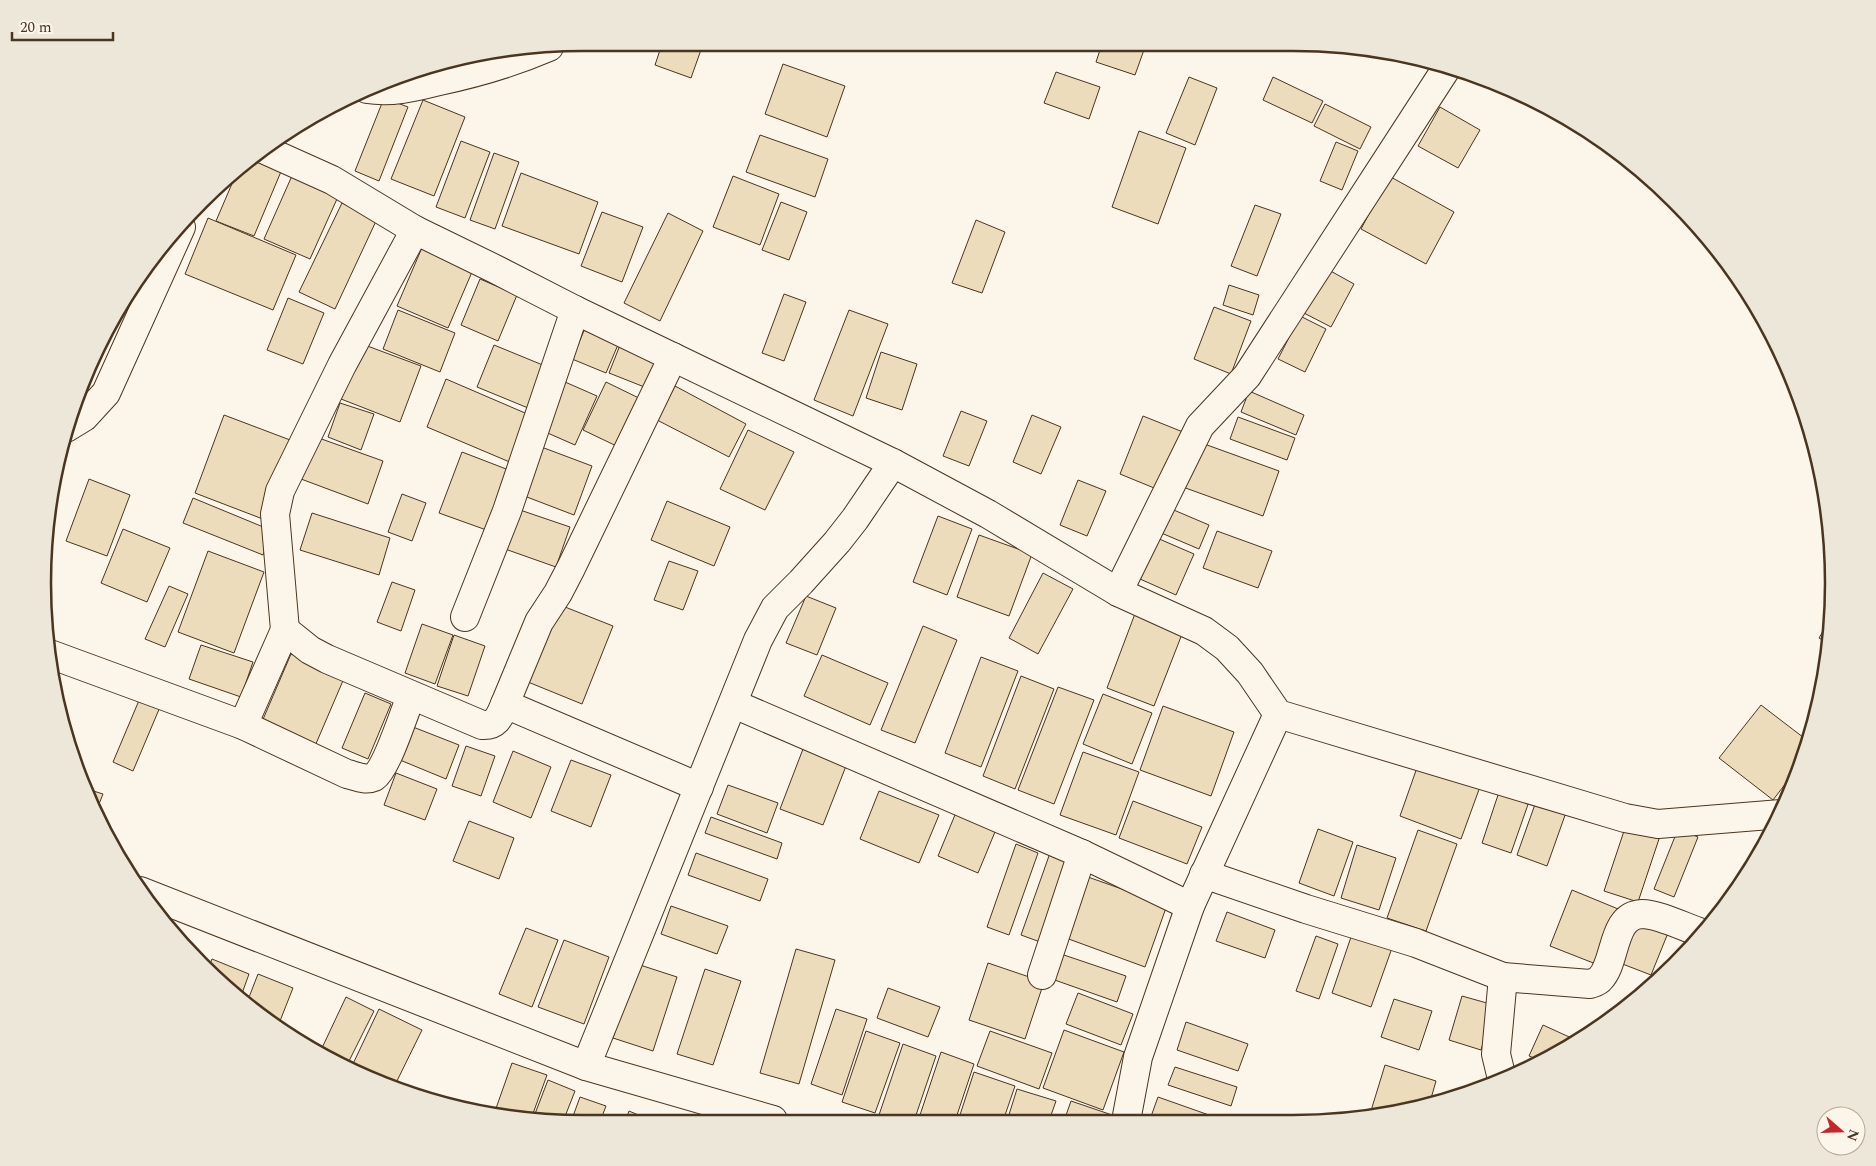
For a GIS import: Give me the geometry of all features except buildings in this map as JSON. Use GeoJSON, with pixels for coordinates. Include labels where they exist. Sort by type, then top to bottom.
{"type":"FeatureCollection","features":[{"type":"Feature","properties":{"kind":"street"},"geometry":{"type":"LineString","coordinates":[[384,90],[394,91],[470,75],[534,54]]}},
{"type":"Feature","properties":{"kind":"street"},"geometry":{"type":"LineString","coordinates":[[1118,592],[1200,426],[1247,376],[1444,73]]}},
{"type":"Feature","properties":{"kind":"street"},"geometry":{"type":"LineString","coordinates":[[271,153],[332,180],[416,230],[575,310],[893,464],[988,514],[1118,592],[1204,631],[1227,648],[1250,673],[1278,714],[1626,818],[1658,824],[1771,815]]}},
{"type":"Feature","properties":{"kind":"street"},"geometry":{"type":"LineString","coordinates":[[243,725],[285,630],[275,514],[280,491],[342,365],[416,230]]}},
{"type":"Feature","properties":{"kind":"street"},"geometry":{"type":"LineString","coordinates":[[76,422],[84,417],[106,393],[173,244]]}},
{"type":"Feature","properties":{"kind":"street"},"geometry":{"type":"LineString","coordinates":[[465,617],[507,511],[575,310]]}},
{"type":"Feature","properties":{"kind":"street"},"geometry":{"type":"LineString","coordinates":[[285,630],[310,650],[327,659],[411,696],[482,724],[489,725],[495,722],[505,704],[539,622],[558,593],[673,357]]}},
{"type":"Feature","properties":{"kind":"street"},"geometry":{"type":"LineString","coordinates":[[586,1066],[734,704],[758,640],[775,608],[801,582],[856,519],[893,464]]}},
{"type":"Feature","properties":{"kind":"street"},"geometry":{"type":"LineString","coordinates":[[57,657],[243,725],[347,774],[363,779],[373,777],[380,771],[387,759],[411,696]]}},
{"type":"Feature","properties":{"kind":"street"},"geometry":{"type":"LineString","coordinates":[[505,704],[699,787]]}},
{"type":"Feature","properties":{"kind":"street"},"geometry":{"type":"LineString","coordinates":[[734,704],[1082,854],[1190,906]]}},
{"type":"Feature","properties":{"kind":"street"},"geometry":{"type":"LineString","coordinates":[[1127,1115],[1138,1057],[1190,906],[1278,714]]}},
{"type":"Feature","properties":{"kind":"street"},"geometry":{"type":"LineString","coordinates":[[1042,975],[1082,854]]}},
{"type":"Feature","properties":{"kind":"street"},"geometry":{"type":"LineString","coordinates":[[1204,874],[1306,909],[1416,943],[1503,977],[1590,984],[1600,980],[1623,924],[1631,916],[1643,914],[1696,931]]}},
{"type":"Feature","properties":{"kind":"street"},"geometry":{"type":"LineString","coordinates":[[154,896],[586,1066],[756,1115]]}},
{"type":"Feature","properties":{"kind":"street"},"geometry":{"type":"LineString","coordinates":[[1500,1072],[1496,1054],[1503,977]]}}]}
